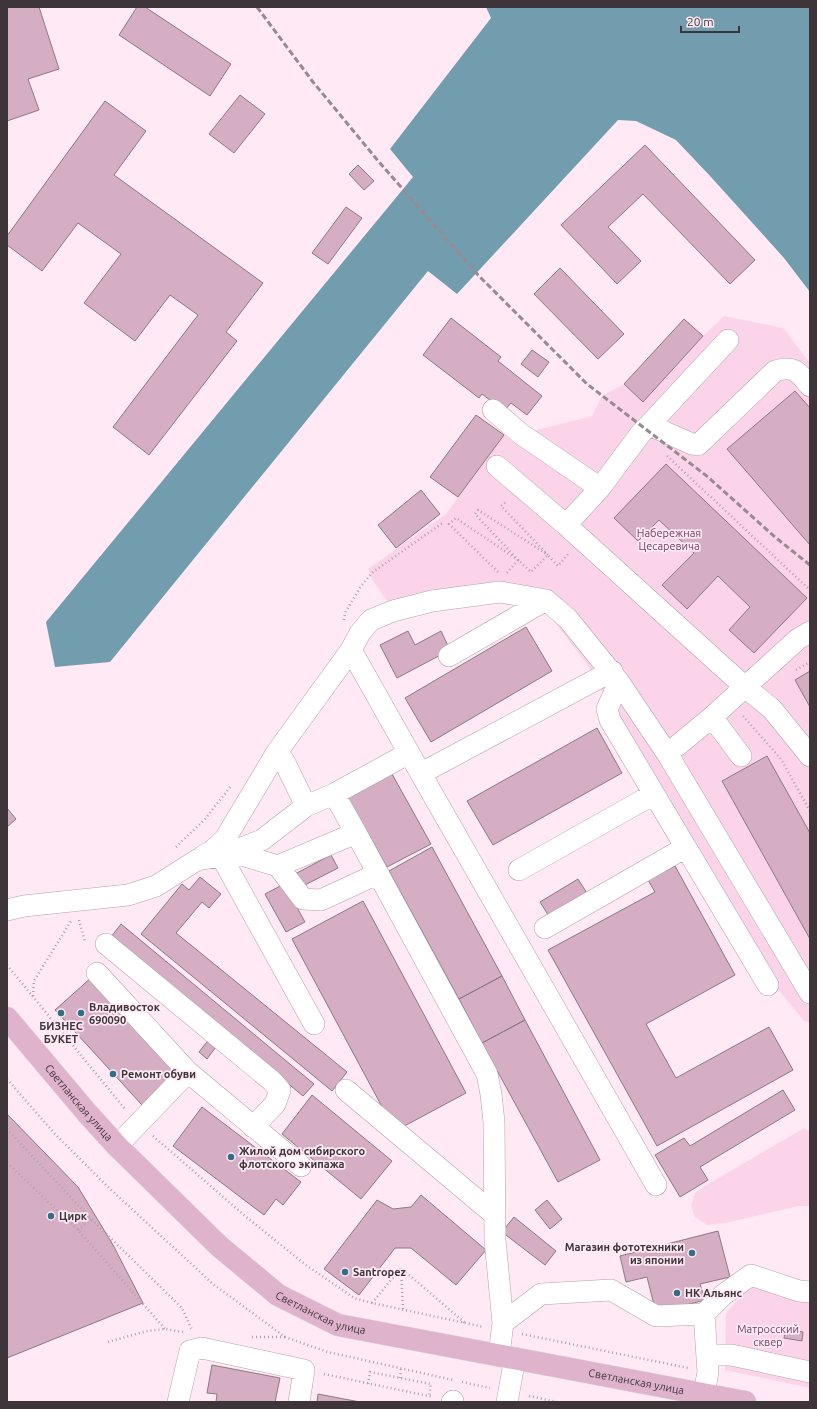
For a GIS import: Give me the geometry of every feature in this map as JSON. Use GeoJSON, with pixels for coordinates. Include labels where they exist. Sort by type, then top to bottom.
{"type":"FeatureCollection","features":[{"type":"Feature","properties":{"kind":"main road","name":"Светланская улица"},"geometry":{"type":"LineString","coordinates":[[7,1018],[87,1113],[117,1146],[219,1246],[278,1295],[338,1325],[745,1402]]}},
{"type":"Feature","properties":{"kind":"lane"},"geometry":{"type":"LineString","coordinates":[[566,525],[600,488],[641,433],[728,340]]}},
{"type":"Feature","properties":{"kind":"lane"},"geometry":{"type":"LineString","coordinates":[[649,425],[692,444],[698,445],[776,371],[787,368],[798,372],[810,386]]}},
{"type":"Feature","properties":{"kind":"lane"},"geometry":{"type":"LineString","coordinates":[[493,410],[522,434],[600,488]]}},
{"type":"Feature","properties":{"kind":"lane"},"geometry":{"type":"LineString","coordinates":[[496,466],[566,525],[745,687],[772,709],[810,756]]}},
{"type":"Feature","properties":{"kind":"lane"},"geometry":{"type":"LineString","coordinates":[[7,910],[24,906],[128,895],[156,886],[212,851],[225,838],[277,752],[371,620],[393,611],[432,601],[500,592],[546,600],[568,619],[616,677],[668,755],[810,993]]}},
{"type":"Feature","properties":{"kind":"lane"},"geometry":{"type":"LineString","coordinates":[[449,656],[546,600]]}},
{"type":"Feature","properties":{"kind":"lane"},"geometry":{"type":"LineString","coordinates":[[677,746],[712,717],[798,639],[810,632]]}},
{"type":"Feature","properties":{"kind":"lane"},"geometry":{"type":"LineString","coordinates":[[351,650],[656,1185]]}},
{"type":"Feature","properties":{"kind":"lane"},"geometry":{"type":"LineString","coordinates":[[431,768],[599,677],[616,677]]}},
{"type":"Feature","properties":{"kind":"lane"},"geometry":{"type":"LineString","coordinates":[[616,677],[607,710],[610,720],[768,985]]}},
{"type":"Feature","properties":{"kind":"lane"},"geometry":{"type":"LineString","coordinates":[[712,717],[741,756]]}},
{"type":"Feature","properties":{"kind":"lane"},"geometry":{"type":"LineString","coordinates":[[277,752],[284,761],[306,806]]}},
{"type":"Feature","properties":{"kind":"lane"},"geometry":{"type":"LineString","coordinates":[[221,856],[262,840],[306,806],[334,794],[409,753]]}},
{"type":"Feature","properties":{"kind":"lane"},"geometry":{"type":"LineString","coordinates":[[334,794],[487,1074],[494,1122],[495,1240],[507,1357],[508,1397]]}},
{"type":"Feature","properties":{"kind":"lane"},"geometry":{"type":"LineString","coordinates":[[519,870],[654,794]]}},
{"type":"Feature","properties":{"kind":"lane"},"geometry":{"type":"LineString","coordinates":[[278,866],[356,833]]}},
{"type":"Feature","properties":{"kind":"lane"},"geometry":{"type":"LineString","coordinates":[[545,928],[685,846]]}},
{"type":"Feature","properties":{"kind":"lane"},"geometry":{"type":"LineString","coordinates":[[197,860],[221,856],[245,856],[278,866],[303,899],[309,900],[321,900],[377,874]]}},
{"type":"Feature","properties":{"kind":"lane"},"geometry":{"type":"LineString","coordinates":[[221,856],[314,1024]]}},
{"type":"Feature","properties":{"kind":"lane"},"geometry":{"type":"LineString","coordinates":[[106,944],[272,1081],[280,1090],[275,1104],[253,1127]]}},
{"type":"Feature","properties":{"kind":"lane"},"geometry":{"type":"LineString","coordinates":[[97,973],[188,1072],[301,1166]]}},
{"type":"Feature","properties":{"kind":"lane"},"geometry":{"type":"LineString","coordinates":[[117,1146],[188,1072]]}},
{"type":"Feature","properties":{"kind":"lane"},"geometry":{"type":"LineString","coordinates":[[346,1090],[495,1215]]}},
{"type":"Feature","properties":{"kind":"lane"},"geometry":{"type":"LineString","coordinates":[[503,1327],[541,1294],[611,1290],[656,1316],[704,1314],[723,1295],[751,1275],[799,1291],[810,1292]]}},
{"type":"Feature","properties":{"kind":"lane"},"geometry":{"type":"LineString","coordinates":[[704,1314],[708,1365],[704,1394]]}},
{"type":"Feature","properties":{"kind":"lane"},"geometry":{"type":"LineString","coordinates":[[178,1402],[190,1351],[202,1348],[304,1370],[299,1402]]}},
{"type":"Feature","properties":{"kind":"lane"},"geometry":{"type":"LineString","coordinates":[[708,1365],[718,1355],[731,1355],[810,1372]]}},
{"type":"Feature","properties":{"kind":"path"},"geometry":{"type":"LineString","coordinates":[[662,452],[810,590]]}},
{"type":"Feature","properties":{"kind":"path"},"geometry":{"type":"LineString","coordinates":[[509,499],[501,506],[558,566],[573,548]]}},
{"type":"Feature","properties":{"kind":"path"},"geometry":{"type":"LineString","coordinates":[[478,510],[548,555],[531,572],[475,514],[478,510]]}},
{"type":"Feature","properties":{"kind":"path"},"geometry":{"type":"LineString","coordinates":[[456,518],[518,560],[503,577],[449,524],[456,518]]}},
{"type":"Feature","properties":{"kind":"path"},"geometry":{"type":"LineString","coordinates":[[344,626],[345,613],[361,586],[373,572],[444,522]]}},
{"type":"Feature","properties":{"kind":"path"},"geometry":{"type":"LineString","coordinates":[[789,674],[810,662]]}},
{"type":"Feature","properties":{"kind":"path"},"geometry":{"type":"LineString","coordinates":[[729,701],[781,759],[810,811]]}},
{"type":"Feature","properties":{"kind":"path"},"geometry":{"type":"LineString","coordinates":[[171,852],[205,819],[234,783]]}},
{"type":"Feature","properties":{"kind":"path"},"geometry":{"type":"LineString","coordinates":[[33,996],[34,981],[84,899]]}},
{"type":"Feature","properties":{"kind":"path"},"geometry":{"type":"LineString","coordinates":[[7,965],[138,1123],[245,1216],[306,1265],[354,1298],[466,1323],[503,1327],[708,1365]]}},
{"type":"Feature","properties":{"kind":"path"},"geometry":{"type":"LineString","coordinates":[[7,1129],[91,1219],[182,1308],[193,1333],[165,1329],[146,1331],[108,1342]]}},
{"type":"Feature","properties":{"kind":"path"},"geometry":{"type":"LineString","coordinates":[[7,1163],[78,1230],[165,1329]]}},
{"type":"Feature","properties":{"kind":"path"},"geometry":{"type":"LineString","coordinates":[[78,1230],[91,1219]]}},
{"type":"Feature","properties":{"kind":"path"},"geometry":{"type":"LineString","coordinates":[[372,1303],[400,1268]]}},
{"type":"Feature","properties":{"kind":"path"},"geometry":{"type":"LineString","coordinates":[[400,1268],[403,1310]]}},
{"type":"Feature","properties":{"kind":"path"},"geometry":{"type":"LineString","coordinates":[[400,1268],[466,1323]]}},
{"type":"Feature","properties":{"kind":"path"},"geometry":{"type":"LineString","coordinates":[[247,1337],[285,1337]]}},
{"type":"Feature","properties":{"kind":"path"},"geometry":{"type":"LineString","coordinates":[[400,1378],[401,1369]]}},
{"type":"Feature","properties":{"kind":"path"},"geometry":{"type":"LineString","coordinates":[[304,1370],[453,1401]]}},
{"type":"Feature","properties":{"kind":"path"},"geometry":{"type":"LineString","coordinates":[[368,1384],[370,1372],[431,1384],[429,1396]]}},
{"type":"Feature","properties":{"kind":"path"},"geometry":{"type":"LineString","coordinates":[[508,1397],[557,1402]]}},
{"type":"Feature","properties":{"kind":"green space","name":"Набережная Цесаревича"},"geometry":{"type":"Polygon","coordinates":[[[724,316],[783,328],[810,363],[810,1023],[804,1021],[777,988],[648,778],[588,666],[537,599],[395,612],[373,581],[368,569],[446,514],[504,435],[514,443],[521,434],[592,416],[602,396],[624,384],[643,402],[703,336],[724,316]]]}},
{"type":"Feature","properties":{"kind":"green space"},"geometry":{"type":"Polygon","coordinates":[[[804,1128],[810,1132],[810,1206],[799,1206],[725,1223],[707,1225],[695,1217],[691,1206],[695,1193],[804,1128]]]}},
{"type":"Feature","properties":{"kind":"green space","name":"Матросский сквер"},"geometry":{"type":"Polygon","coordinates":[[[753,1283],[810,1283],[810,1388],[725,1370],[726,1313],[753,1283]]]}},
{"type":"Feature","properties":{"kind":"water"},"geometry":{"type":"Polygon","coordinates":[[[486,7],[810,7],[810,292],[784,258],[676,140],[636,121],[618,120],[457,294],[428,271],[110,662],[55,667],[46,622],[413,177],[390,149],[491,18],[486,7]]]}},
{"type":"Feature","properties":{"kind":"building"},"geometry":{"type":"Polygon","coordinates":[[[7,7],[39,7],[59,69],[28,79],[39,110],[7,121],[7,7]]]}},
{"type":"Feature","properties":{"kind":"building"},"geometry":{"type":"Polygon","coordinates":[[[137,7],[145,7],[231,64],[210,96],[119,35],[137,7]]]}},
{"type":"Feature","properties":{"kind":"building"},"geometry":{"type":"Polygon","coordinates":[[[240,95],[265,114],[234,153],[209,134],[240,95]]]}},
{"type":"Feature","properties":{"kind":"building"},"geometry":{"type":"Polygon","coordinates":[[[105,101],[146,131],[114,175],[263,283],[226,332],[237,341],[149,455],[113,427],[198,315],[170,295],[135,341],[84,303],[121,254],[78,223],[42,271],[7,245],[7,236],[105,101]]]}},
{"type":"Feature","properties":{"kind":"building"},"geometry":{"type":"Polygon","coordinates":[[[645,145],[755,260],[730,284],[643,194],[608,227],[641,261],[617,284],[561,225],[645,145]]]}},
{"type":"Feature","properties":{"kind":"building"},"geometry":{"type":"Polygon","coordinates":[[[358,165],[374,181],[364,190],[349,174],[358,165]]]}},
{"type":"Feature","properties":{"kind":"building"},"geometry":{"type":"Polygon","coordinates":[[[346,207],[362,218],[328,264],[312,253],[346,207]]]}},
{"type":"Feature","properties":{"kind":"building"},"geometry":{"type":"Polygon","coordinates":[[[560,268],[624,334],[598,359],[534,294],[560,268]]]}},
{"type":"Feature","properties":{"kind":"building"},"geometry":{"type":"Polygon","coordinates":[[[451,318],[501,357],[498,361],[542,396],[527,415],[511,403],[504,411],[482,394],[479,398],[423,355],[451,318]]]}},
{"type":"Feature","properties":{"kind":"building"},"geometry":{"type":"Polygon","coordinates":[[[684,319],[703,336],[643,402],[624,384],[684,319]]]}},
{"type":"Feature","properties":{"kind":"building"},"geometry":{"type":"Polygon","coordinates":[[[532,350],[549,362],[538,377],[521,364],[532,350]]]}},
{"type":"Feature","properties":{"kind":"building"},"geometry":{"type":"Polygon","coordinates":[[[795,391],[810,408],[810,545],[727,449],[795,391]]]}},
{"type":"Feature","properties":{"kind":"building"},"geometry":{"type":"Polygon","coordinates":[[[476,415],[504,435],[458,497],[430,477],[476,415]]]}},
{"type":"Feature","properties":{"kind":"building"},"geometry":{"type":"Polygon","coordinates":[[[666,464],[807,598],[754,653],[729,630],[750,607],[718,576],[687,609],[662,585],[694,553],[659,520],[638,541],[614,518],[666,464]]]}},
{"type":"Feature","properties":{"kind":"building"},"geometry":{"type":"Polygon","coordinates":[[[421,490],[440,514],[396,548],[378,525],[421,490]]]}},
{"type":"Feature","properties":{"kind":"building"},"geometry":{"type":"Polygon","coordinates":[[[526,627],[552,671],[431,742],[405,698],[526,627]]]}},
{"type":"Feature","properties":{"kind":"building"},"geometry":{"type":"Polygon","coordinates":[[[408,631],[415,645],[441,631],[450,650],[397,678],[380,645],[408,631]]]}},
{"type":"Feature","properties":{"kind":"building"},"geometry":{"type":"Polygon","coordinates":[[[810,671],[810,707],[795,680],[810,671]]]}},
{"type":"Feature","properties":{"kind":"building"},"geometry":{"type":"Polygon","coordinates":[[[597,728],[622,773],[493,845],[467,801],[597,728]]]}},
{"type":"Feature","properties":{"kind":"building"},"geometry":{"type":"Polygon","coordinates":[[[767,756],[810,833],[810,939],[722,781],[767,756]]]}},
{"type":"Feature","properties":{"kind":"building"},"geometry":{"type":"Polygon","coordinates":[[[392,774],[431,844],[387,867],[348,798],[392,774]]]}},
{"type":"Feature","properties":{"kind":"building"},"geometry":{"type":"Polygon","coordinates":[[[7,808],[16,819],[7,827],[7,808]]]}},
{"type":"Feature","properties":{"kind":"building"},"geometry":{"type":"Polygon","coordinates":[[[432,847],[502,976],[459,999],[389,871],[432,847]]]}},
{"type":"Feature","properties":{"kind":"building"},"geometry":{"type":"Polygon","coordinates":[[[331,855],[338,868],[301,887],[295,874],[331,855]]]}},
{"type":"Feature","properties":{"kind":"building"},"geometry":{"type":"Polygon","coordinates":[[[675,866],[735,975],[646,1024],[676,1078],[769,1027],[793,1070],[657,1146],[548,950],[655,892],[648,880],[675,866]]]}},
{"type":"Feature","properties":{"kind":"building"},"geometry":{"type":"Polygon","coordinates":[[[200,877],[221,894],[209,908],[202,902],[176,933],[347,1072],[332,1091],[141,934],[182,884],[189,890],[200,877]]]}},
{"type":"Feature","properties":{"kind":"building"},"geometry":{"type":"Polygon","coordinates":[[[578,879],[590,898],[552,921],[540,902],[578,879]]]}},
{"type":"Feature","properties":{"kind":"building"},"geometry":{"type":"Polygon","coordinates":[[[284,884],[305,922],[286,932],[265,894],[284,884]]]}},
{"type":"Feature","properties":{"kind":"building"},"geometry":{"type":"Polygon","coordinates":[[[363,901],[466,1093],[395,1131],[292,939],[363,901]]]}},
{"type":"Feature","properties":{"kind":"building"},"geometry":{"type":"Polygon","coordinates":[[[121,924],[314,1084],[303,1096],[111,937],[121,924]]]}},
{"type":"Feature","properties":{"kind":"building"},"geometry":{"type":"Polygon","coordinates":[[[502,976],[525,1020],[482,1043],[459,999],[502,976]]]}},
{"type":"Feature","properties":{"kind":"building"},"geometry":{"type":"Polygon","coordinates":[[[92,977],[178,1072],[142,1105],[55,1010],[92,977]]]}},
{"type":"Feature","properties":{"kind":"building"},"geometry":{"type":"Polygon","coordinates":[[[525,1020],[600,1160],[558,1182],[482,1043],[525,1020]]]}},
{"type":"Feature","properties":{"kind":"building"},"geometry":{"type":"Polygon","coordinates":[[[210,1038],[218,1044],[207,1059],[199,1052],[210,1038]]]}},
{"type":"Feature","properties":{"kind":"building"},"geometry":{"type":"Polygon","coordinates":[[[783,1090],[795,1110],[700,1167],[708,1180],[680,1197],[655,1155],[684,1138],[690,1146],[783,1090]]]}},
{"type":"Feature","properties":{"kind":"building"},"geometry":{"type":"Polygon","coordinates":[[[312,1095],[392,1161],[361,1199],[282,1134],[312,1095]]]}},
{"type":"Feature","properties":{"kind":"building"},"geometry":{"type":"Polygon","coordinates":[[[202,1107],[301,1182],[283,1205],[276,1199],[264,1215],[173,1146],[202,1107]]]}},
{"type":"Feature","properties":{"kind":"building","name":"Цирк"},"geometry":{"type":"Polygon","coordinates":[[[7,1114],[78,1187],[113,1245],[143,1303],[7,1358],[7,1114]]]}},
{"type":"Feature","properties":{"kind":"building"},"geometry":{"type":"Polygon","coordinates":[[[421,1195],[486,1250],[456,1285],[411,1248],[395,1248],[359,1295],[324,1269],[377,1200],[393,1209],[411,1207],[421,1195]]]}},
{"type":"Feature","properties":{"kind":"building"},"geometry":{"type":"Polygon","coordinates":[[[547,1200],[562,1219],[550,1229],[535,1210],[547,1200]]]}},
{"type":"Feature","properties":{"kind":"building"},"geometry":{"type":"Polygon","coordinates":[[[514,1217],[556,1251],[545,1265],[502,1232],[514,1217]]]}},
{"type":"Feature","properties":{"kind":"building"},"geometry":{"type":"Polygon","coordinates":[[[718,1231],[730,1277],[700,1284],[705,1300],[656,1313],[647,1277],[626,1282],[620,1256],[718,1231]]]}},
{"type":"Feature","properties":{"kind":"building"},"geometry":{"type":"Polygon","coordinates":[[[786,1329],[803,1332],[802,1341],[784,1338],[786,1329]]]}},
{"type":"Feature","properties":{"kind":"building"},"geometry":{"type":"Polygon","coordinates":[[[212,1365],[280,1378],[275,1402],[216,1402],[217,1394],[207,1393],[212,1365]]]}},
{"type":"Feature","properties":{"kind":"building"},"geometry":{"type":"Polygon","coordinates":[[[318,1394],[360,1402],[317,1402],[318,1394]]]}},
{"type":"Feature","properties":{"kind":"railway"},"geometry":{"type":"LineString","coordinates":[[257,7],[313,82],[379,162],[478,275],[587,384],[708,477],[775,537],[810,565]]}},
{"type":"Feature","properties":{"kind":"place","name":"БИЗНЕС БУКЕТ"},"geometry":{"type":"Point","coordinates":[61,1013]}},
{"type":"Feature","properties":{"kind":"place","name":"Владивосток 690090"},"geometry":{"type":"Point","coordinates":[81,1013]}},
{"type":"Feature","properties":{"kind":"place","name":"Ремонт обуви"},"geometry":{"type":"Point","coordinates":[113,1074]}},
{"type":"Feature","properties":{"kind":"place","name":"Жилой дом сибирского флотского экипажа"},"geometry":{"type":"Point","coordinates":[231,1157]}},
{"type":"Feature","properties":{"kind":"place","name":"Цирк"},"geometry":{"type":"Point","coordinates":[51,1216]}},
{"type":"Feature","properties":{"kind":"place","name":"Магазин фототехники из японии"},"geometry":{"type":"Point","coordinates":[692,1253]}},
{"type":"Feature","properties":{"kind":"place","name":"Santropez"},"geometry":{"type":"Point","coordinates":[345,1272]}},
{"type":"Feature","properties":{"kind":"place","name":"НК Альянс"},"geometry":{"type":"Point","coordinates":[677,1293]}}]}
